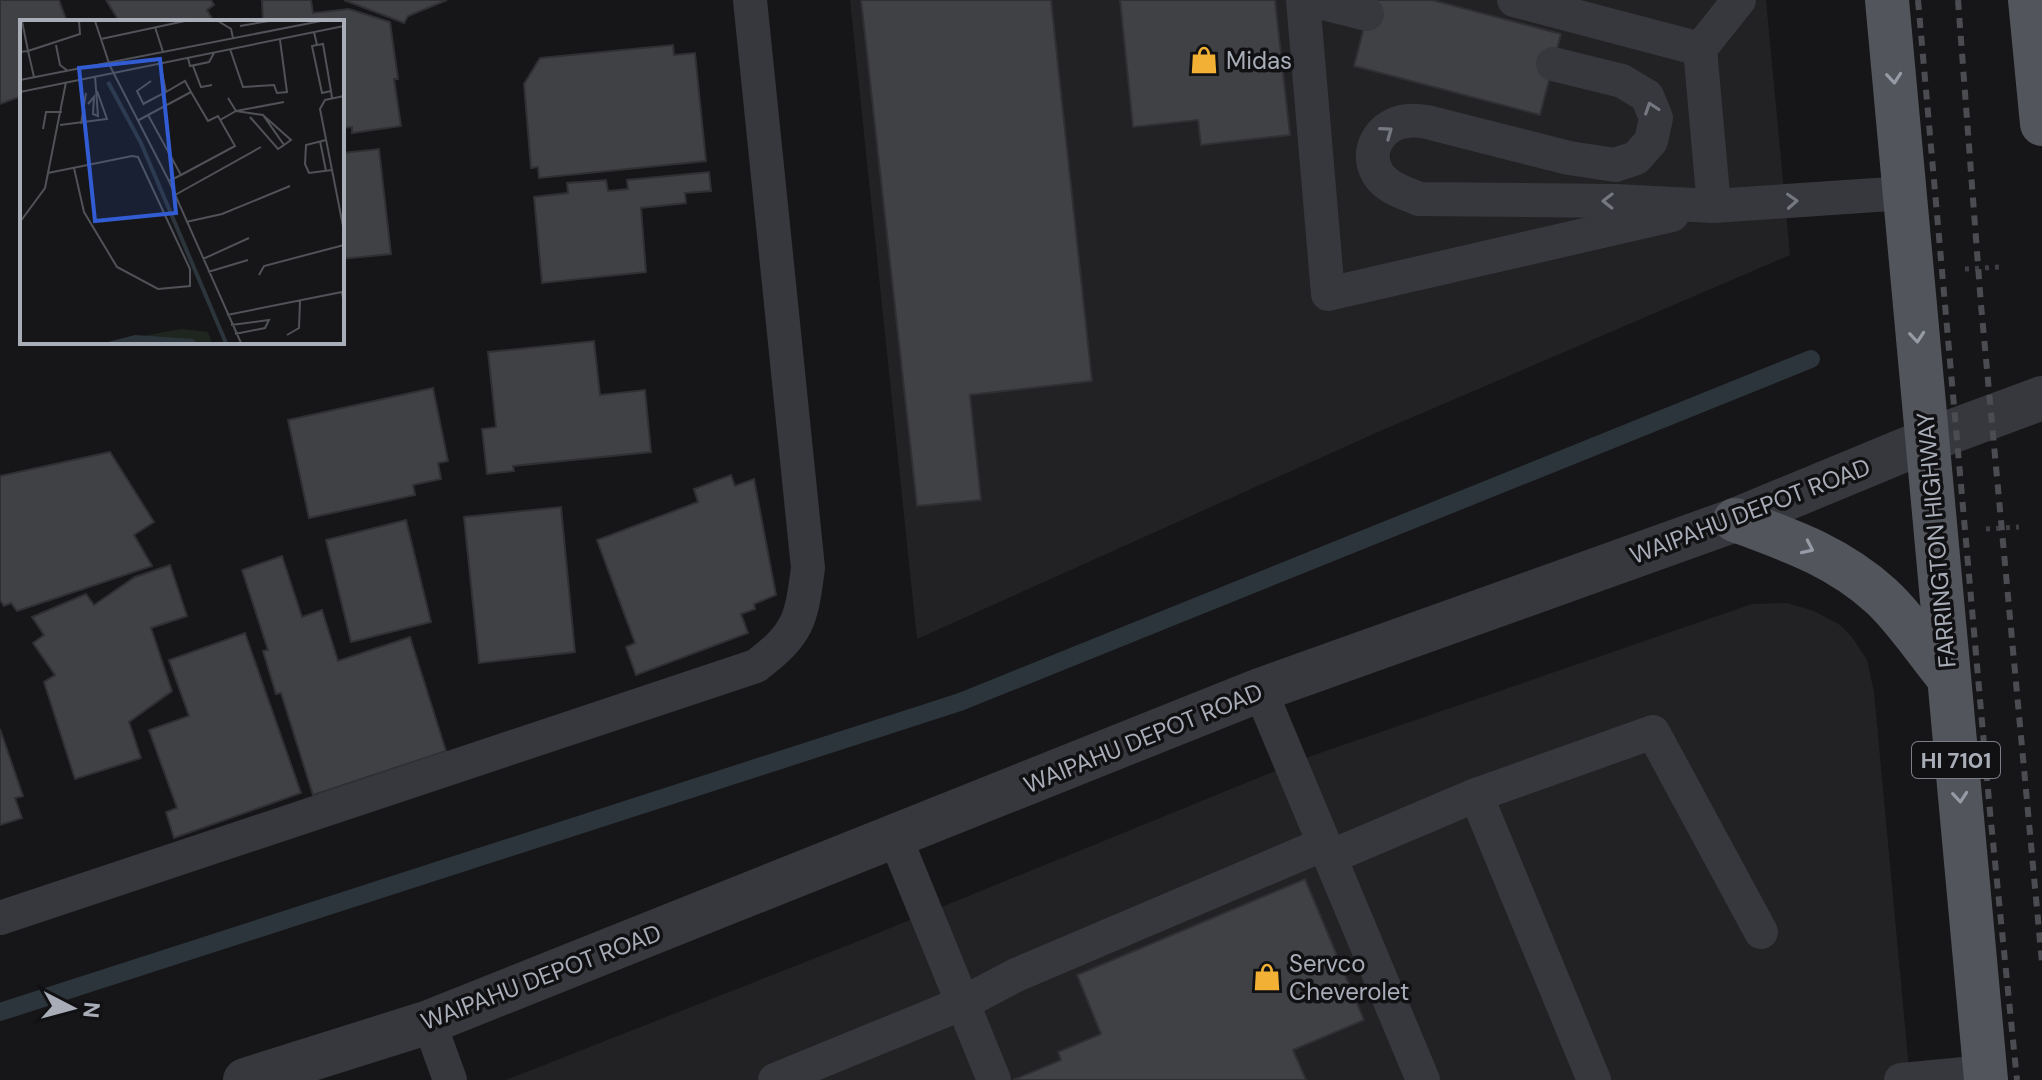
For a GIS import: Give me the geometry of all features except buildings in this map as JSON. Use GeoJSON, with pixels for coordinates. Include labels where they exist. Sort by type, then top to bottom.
{"type":"FeatureCollection","features":[{"type":"Feature","properties":{"kind":"main road","name":"FARRINGTON HIGHWAY"},"geometry":{"type":"LineString","coordinates":[[1887,0],[1986,1076]]}},
{"type":"Feature","properties":{"kind":"main road"},"geometry":{"type":"LineString","coordinates":[[2030,0],[2042,124]]}},
{"type":"Feature","properties":{"kind":"main road"},"geometry":{"type":"LineString","coordinates":[[1735,520],[1808,546],[1843,567],[1882,597],[1948,677]]}},
{"type":"Feature","properties":{"kind":"street","name":"WAIPAHU DEPOT ROAD"},"geometry":{"type":"LineString","coordinates":[[245,1080],[429,1022],[1260,690],[1735,520],[1926,441],[2042,398]]}},
{"type":"Feature","properties":{"kind":"lane"},"geometry":{"type":"LineString","coordinates":[[0,918],[756,666],[785,644],[803,611],[808,568],[750,0]]}},
{"type":"Feature","properties":{"kind":"lane"},"geometry":{"type":"LineString","coordinates":[[1303,0],[1328,294],[1714,206]]}},
{"type":"Feature","properties":{"kind":"lane"},"geometry":{"type":"LineString","coordinates":[[1311,0],[1367,14]]}},
{"type":"Feature","properties":{"kind":"lane"},"geometry":{"type":"LineString","coordinates":[[1514,0],[1700,49]]}},
{"type":"Feature","properties":{"kind":"lane"},"geometry":{"type":"LineString","coordinates":[[1714,206],[1700,49],[1739,0]]}},
{"type":"Feature","properties":{"kind":"lane"},"geometry":{"type":"LineString","coordinates":[[1553,64],[1622,81],[1647,96],[1656,118],[1651,141],[1636,158],[1615,165],[1569,158],[1427,122],[1406,120],[1387,127],[1375,140],[1372,156],[1379,176],[1394,189],[1419,199],[1615,201],[1714,206],[1905,193]]}},
{"type":"Feature","properties":{"kind":"lane"},"geometry":{"type":"LineString","coordinates":[[1260,690],[1423,1080]]}},
{"type":"Feature","properties":{"kind":"lane"},"geometry":{"type":"LineString","coordinates":[[775,1080],[963,1003],[1016,975],[1327,850],[1653,732],[1761,932]]}},
{"type":"Feature","properties":{"kind":"lane"},"geometry":{"type":"LineString","coordinates":[[1476,795],[1594,1080]]}},
{"type":"Feature","properties":{"kind":"lane"},"geometry":{"type":"LineString","coordinates":[[895,837],[994,1080]]}},
{"type":"Feature","properties":{"kind":"lane"},"geometry":{"type":"LineString","coordinates":[[429,1022],[450,1080]]}},
{"type":"Feature","properties":{"kind":"lane"},"geometry":{"type":"LineString","coordinates":[[1901,1080],[1986,1076]]}},
{"type":"Feature","properties":{"kind":"shaded area"},"geometry":{"type":"Polygon","coordinates":[[[850,0],[1766,0],[1790,255],[1378,432],[917,639],[850,0]]]}},
{"type":"Feature","properties":{"kind":"shaded area"},"geometry":{"type":"Polygon","coordinates":[[[1787,603],[1814,611],[1840,625],[1867,660],[1874,692],[1910,1080],[506,1080],[856,942],[1314,755],[1752,604],[1787,603]]]}},
{"type":"Feature","properties":{"kind":"waterway"},"geometry":{"type":"LineString","coordinates":[[0,1012],[960,702],[1811,359]]}},
{"type":"Feature","properties":{"kind":"railway"},"geometry":{"type":"LineString","coordinates":[[1918,0],[1990,812],[2017,1080]]}},
{"type":"Feature","properties":{"kind":"railway"},"geometry":{"type":"LineString","coordinates":[[1958,0],[1981,305],[2042,963]]}},
{"type":"Feature","properties":{"kind":"place","name":"Midas"},"geometry":{"type":"Point","coordinates":[1204,60]}},
{"type":"Feature","properties":{"kind":"place","name":"Servco Cheverolet"},"geometry":{"type":"Point","coordinates":[1267,977]}}]}
